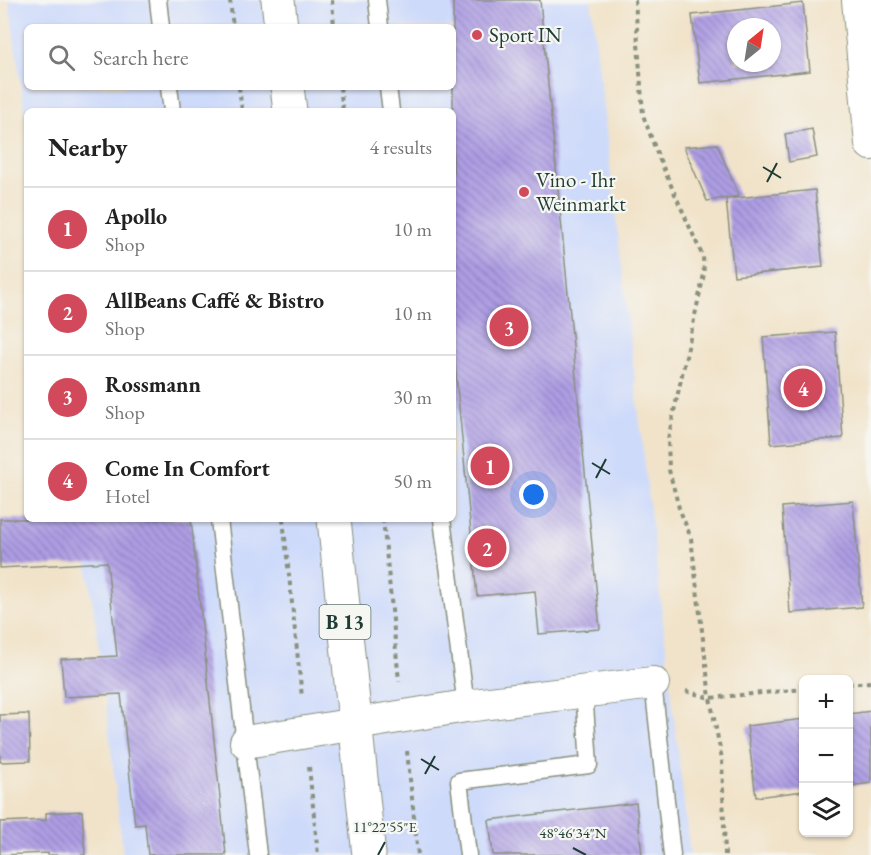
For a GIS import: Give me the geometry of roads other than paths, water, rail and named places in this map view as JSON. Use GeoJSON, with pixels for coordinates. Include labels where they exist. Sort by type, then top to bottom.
{"type":"FeatureCollection","features":[{"type":"Feature","properties":{"kind":"main road"},"geometry":{"type":"LineString","coordinates":[[278,0],[281,24]]}},
{"type":"Feature","properties":{"kind":"main road"},"geometry":{"type":"LineString","coordinates":[[287,90],[290,108]]}},
{"type":"Feature","properties":{"kind":"main road","name":"B 13"},"geometry":{"type":"LineString","coordinates":[[334,522],[369,855]]}},
{"type":"Feature","properties":{"kind":"street"},"geometry":{"type":"LineString","coordinates":[[858,0],[871,144]]}},
{"type":"Feature","properties":{"kind":"street"},"geometry":{"type":"LineString","coordinates":[[246,742],[466,706],[653,683]]}},
{"type":"Feature","properties":{"kind":"lane"},"geometry":{"type":"LineString","coordinates":[[158,0],[161,24]]}},
{"type":"Feature","properties":{"kind":"lane"},"geometry":{"type":"LineString","coordinates":[[377,0],[380,24]]}},
{"type":"Feature","properties":{"kind":"lane"},"geometry":{"type":"LineString","coordinates":[[169,90],[172,108]]}},
{"type":"Feature","properties":{"kind":"lane"},"geometry":{"type":"LineString","coordinates":[[388,90],[391,108]]}},
{"type":"Feature","properties":{"kind":"lane"},"geometry":{"type":"LineString","coordinates":[[219,522],[258,855]]}},
{"type":"Feature","properties":{"kind":"lane"},"geometry":{"type":"LineString","coordinates":[[442,522],[466,706]]}},
{"type":"Feature","properties":{"kind":"lane"},"geometry":{"type":"LineString","coordinates":[[653,683],[672,855]]}},
{"type":"Feature","properties":{"kind":"lane"},"geometry":{"type":"LineString","coordinates":[[468,855],[459,782],[589,765],[584,690]]}},
{"type":"Feature","properties":{"kind":"place","name":"Sport IN"},"geometry":{"type":"Point","coordinates":[477,35]}},
{"type":"Feature","properties":{"kind":"place","name":"Vino - Ihr Weinmarkt"},"geometry":{"type":"Point","coordinates":[524,192]}},
{"type":"Feature","properties":{"kind":"place","name":"Rossmann"},"geometry":{"type":"Point","coordinates":[509,327]}},
{"type":"Feature","properties":{"kind":"place","name":"Come In Comfort"},"geometry":{"type":"Point","coordinates":[803,388]}},
{"type":"Feature","properties":{"kind":"place","name":"Apollo"},"geometry":{"type":"Point","coordinates":[490,466]}},
{"type":"Feature","properties":{"kind":"place","name":"AllBeans Caffé & Bistro"},"geometry":{"type":"Point","coordinates":[487,548]}}]}
